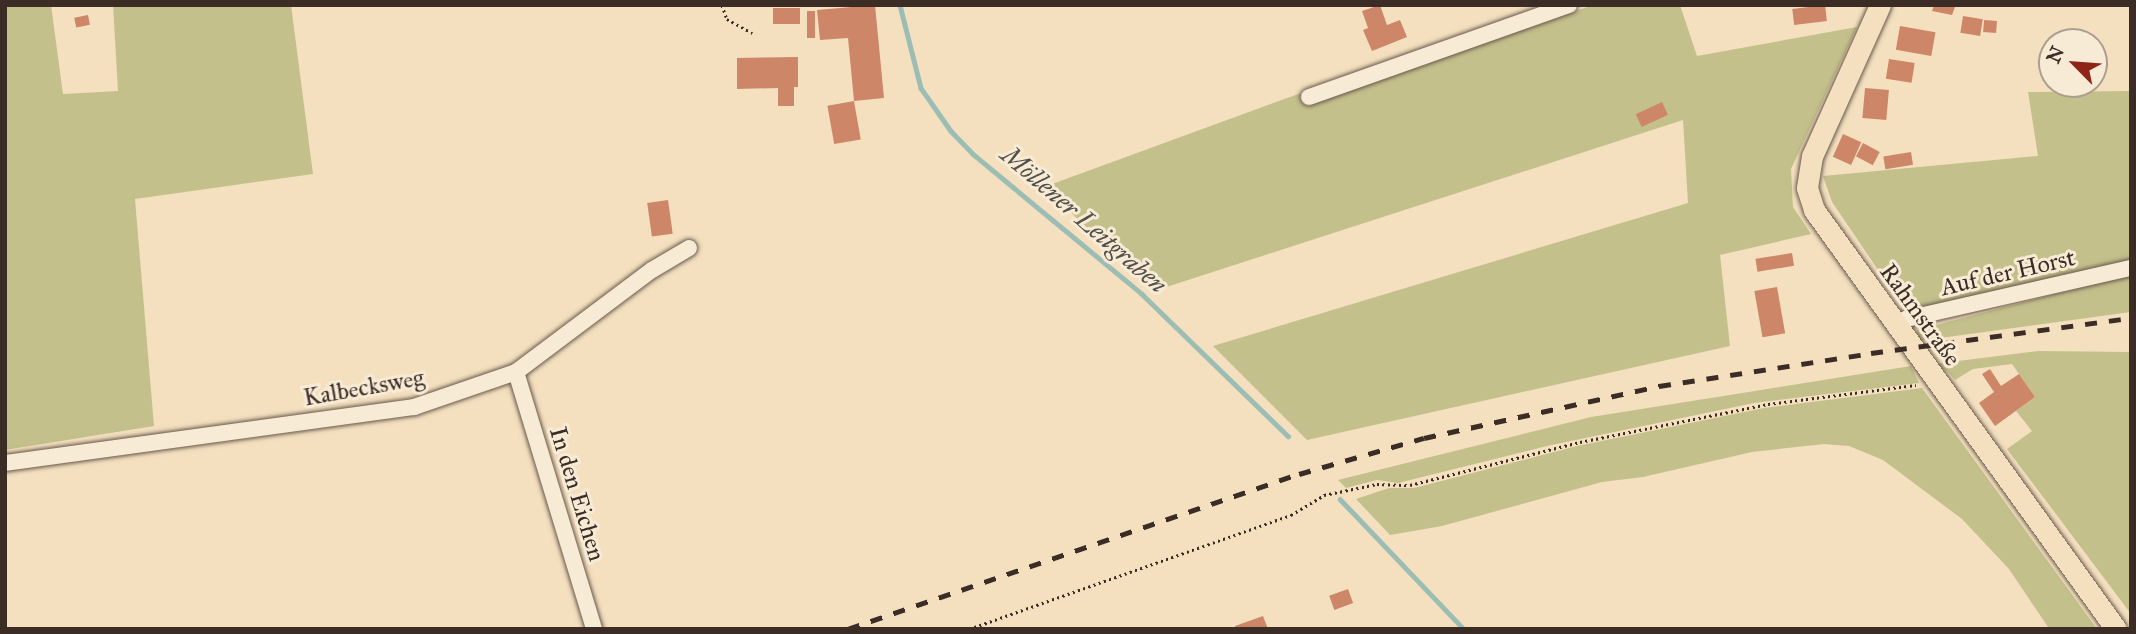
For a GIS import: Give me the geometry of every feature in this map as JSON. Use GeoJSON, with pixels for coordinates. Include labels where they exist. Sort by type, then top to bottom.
{"type":"FeatureCollection","features":[{"type":"Feature","properties":{"kind":"main road","name":"Rahmstraße"},"geometry":{"type":"LineString","coordinates":[[1880,5],[1812,156],[1807,188],[1814,210],[2116,629]]}},
{"type":"Feature","properties":{"kind":"street"},"geometry":{"type":"LineString","coordinates":[[1309,96],[1569,5]]}},
{"type":"Feature","properties":{"kind":"street","name":"Kalbecksweg"},"geometry":{"type":"LineString","coordinates":[[5,463],[414,407],[516,372],[652,270],[689,248]]}},
{"type":"Feature","properties":{"kind":"street","name":"Auf der Horst"},"geometry":{"type":"LineString","coordinates":[[1896,326],[1906,319],[2131,268]]}},
{"type":"Feature","properties":{"kind":"street","name":"In den Eichen"},"geometry":{"type":"LineString","coordinates":[[516,372],[594,629]]}},
{"type":"Feature","properties":{"kind":"path"},"geometry":{"type":"LineString","coordinates":[[722,5],[727,19],[752,33]]}},
{"type":"Feature","properties":{"kind":"path"},"geometry":{"type":"LineString","coordinates":[[970,629],[1291,514],[1324,495],[1377,484],[1410,485],[1580,442],[1768,404],[1913,386],[1932,377]]}},
{"type":"Feature","properties":{"kind":"shaded area"},"geometry":{"type":"Polygon","coordinates":[[[5,5],[51,5],[63,94],[118,91],[113,5],[291,5],[313,174],[135,199],[154,426],[5,450],[5,5]]]}},
{"type":"Feature","properties":{"kind":"shaded area"},"geometry":{"type":"Polygon","coordinates":[[[1593,5],[1680,5],[1697,56],[1857,27],[1791,169],[1793,207],[1811,234],[1720,255],[1730,346],[1307,440],[1213,346],[1688,203],[1683,120],[1154,291],[1044,187],[1301,93],[1311,103],[1593,5]]]}},
{"type":"Feature","properties":{"kind":"shaded area"},"geometry":{"type":"Polygon","coordinates":[[[2108,91],[2131,91],[2131,264],[1908,314],[1832,202],[1823,176],[2038,156],[2028,92],[2038,92],[2038,98],[2108,98],[2108,91]]]}},
{"type":"Feature","properties":{"kind":"shaded area"},"geometry":{"type":"Polygon","coordinates":[[[2131,274],[2131,312],[1918,341],[1917,330],[2131,274]]]}},
{"type":"Feature","properties":{"kind":"shaded area"},"geometry":{"type":"Polygon","coordinates":[[[2039,351],[2131,352],[2131,614],[2007,449],[2032,431],[2016,411],[2035,397],[2012,364],[1973,369],[1955,380],[1948,372],[1934,364],[2039,351]]]}},
{"type":"Feature","properties":{"kind":"shaded area"},"geometry":{"type":"Polygon","coordinates":[[[1911,366],[1919,383],[1754,403],[1547,446],[1398,483],[1377,480],[1346,488],[1338,480],[1591,417],[1911,366]]]}},
{"type":"Feature","properties":{"kind":"shaded area"},"geometry":{"type":"Polygon","coordinates":[[[1922,388],[2097,629],[2048,627],[2009,569],[1962,519],[1883,460],[1849,446],[1824,444],[1752,452],[1643,477],[1602,482],[1442,526],[1390,535],[1356,499],[1389,488],[1414,488],[1577,446],[1764,408],[1922,388]]]}},
{"type":"Feature","properties":{"kind":"building"},"geometry":{"type":"Polygon","coordinates":[[[875,5],[884,98],[854,101],[848,38],[820,40],[817,10],[875,5]]]}},
{"type":"Feature","properties":{"kind":"building"},"geometry":{"type":"Polygon","coordinates":[[[1380,5],[1387,25],[1400,20],[1407,37],[1372,51],[1363,30],[1368,28],[1362,11],[1380,5]]]}},
{"type":"Feature","properties":{"kind":"building"},"geometry":{"type":"Polygon","coordinates":[[[1825,5],[1827,21],[1794,25],[1792,9],[1825,5]]]}},
{"type":"Feature","properties":{"kind":"building"},"geometry":{"type":"Polygon","coordinates":[[[1934,5],[1955,7],[1952,15],[1932,11],[1934,5]]]}},
{"type":"Feature","properties":{"kind":"building"},"geometry":{"type":"Polygon","coordinates":[[[773,8],[800,8],[800,24],[773,24],[773,8]]]}},
{"type":"Feature","properties":{"kind":"building"},"geometry":{"type":"Polygon","coordinates":[[[807,11],[815,11],[815,38],[807,38],[807,11]]]}},
{"type":"Feature","properties":{"kind":"building"},"geometry":{"type":"Polygon","coordinates":[[[88,15],[90,25],[76,27],[74,18],[88,15]]]}},
{"type":"Feature","properties":{"kind":"building"},"geometry":{"type":"Polygon","coordinates":[[[1963,16],[1983,19],[1980,36],[1960,33],[1963,16]]]}},
{"type":"Feature","properties":{"kind":"building"},"geometry":{"type":"Polygon","coordinates":[[[1984,20],[1997,21],[1996,33],[1983,32],[1984,20]]]}},
{"type":"Feature","properties":{"kind":"building"},"geometry":{"type":"Polygon","coordinates":[[[1900,26],[1935,32],[1931,56],[1896,50],[1900,26]]]}},
{"type":"Feature","properties":{"kind":"building"},"geometry":{"type":"Polygon","coordinates":[[[798,57],[798,87],[794,87],[794,106],[778,106],[778,88],[737,89],[737,58],[798,57]]]}},
{"type":"Feature","properties":{"kind":"building"},"geometry":{"type":"Polygon","coordinates":[[[1889,59],[1915,63],[1912,83],[1886,79],[1889,59]]]}},
{"type":"Feature","properties":{"kind":"building"},"geometry":{"type":"Polygon","coordinates":[[[1865,88],[1889,90],[1886,120],[1862,118],[1865,88]]]}},
{"type":"Feature","properties":{"kind":"building"},"geometry":{"type":"Polygon","coordinates":[[[854,101],[861,139],[834,144],[827,106],[854,101]]]}},
{"type":"Feature","properties":{"kind":"building"},"geometry":{"type":"Polygon","coordinates":[[[1662,102],[1668,115],[1642,127],[1636,114],[1662,102]]]}},
{"type":"Feature","properties":{"kind":"building"},"geometry":{"type":"Polygon","coordinates":[[[1843,134],[1861,142],[1851,165],[1833,157],[1843,134]]]}},
{"type":"Feature","properties":{"kind":"building"},"geometry":{"type":"Polygon","coordinates":[[[1863,143],[1880,152],[1873,165],[1856,156],[1863,143]]]}},
{"type":"Feature","properties":{"kind":"building"},"geometry":{"type":"Polygon","coordinates":[[[1911,152],[1913,165],[1885,169],[1883,156],[1911,152]]]}},
{"type":"Feature","properties":{"kind":"building"},"geometry":{"type":"Polygon","coordinates":[[[668,200],[673,234],[652,237],[647,203],[668,200]]]}},
{"type":"Feature","properties":{"kind":"building"},"geometry":{"type":"Polygon","coordinates":[[[1792,253],[1794,266],[1757,272],[1755,259],[1792,253]]]}},
{"type":"Feature","properties":{"kind":"building"},"geometry":{"type":"Polygon","coordinates":[[[1777,287],[1785,333],[1763,337],[1754,291],[1777,287]]]}},
{"type":"Feature","properties":{"kind":"building"},"geometry":{"type":"Polygon","coordinates":[[[1990,369],[2001,386],[2019,374],[2035,397],[1995,426],[1979,403],[1994,392],[1982,374],[1990,369]]]}},
{"type":"Feature","properties":{"kind":"building"},"geometry":{"type":"Polygon","coordinates":[[[1348,589],[1353,603],[1334,610],[1329,596],[1348,589]]]}},
{"type":"Feature","properties":{"kind":"building"},"geometry":{"type":"Polygon","coordinates":[[[1263,616],[1268,629],[1236,629],[1235,626],[1263,616]]]}},
{"type":"Feature","properties":{"kind":"waterway","name":"Möllener Leitgraben"},"geometry":{"type":"LineString","coordinates":[[900,5],[921,88],[951,131],[973,154],[1142,294],[1288,436]]}},
{"type":"Feature","properties":{"kind":"waterway","name":"Möllener Leitgraben"},"geometry":{"type":"LineString","coordinates":[[1340,499],[1464,629]]}},
{"type":"Feature","properties":{"kind":"railway"},"geometry":{"type":"LineString","coordinates":[[848,629],[1299,474],[1424,438],[1659,386],[1871,353],[2131,318]]}}]}
